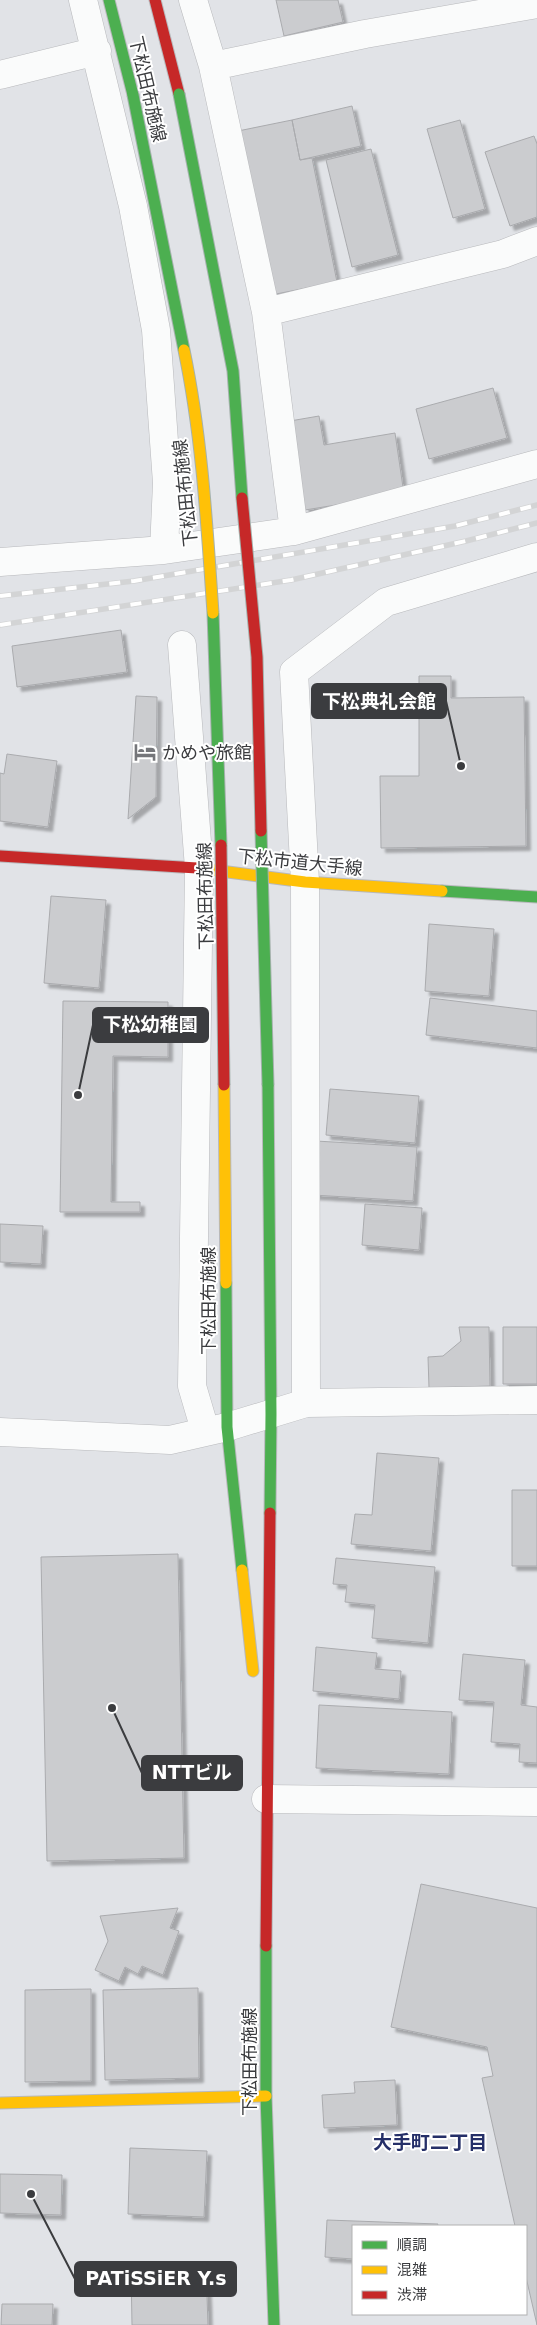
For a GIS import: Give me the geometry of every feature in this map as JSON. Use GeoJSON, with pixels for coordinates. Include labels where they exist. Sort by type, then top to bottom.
{"type":"FeatureCollection","features":[{"type":"Feature","properties":{"kind":"main road","name":"下松田布施線"},"geometry":{"type":"LineString","coordinates":[[109,0],[133,95],[190,379],[206,518],[216,657],[221,801],[224,1085],[216,1428],[254,1682]]}},
{"type":"Feature","properties":{"kind":"main road","name":"下松田布施線"},"geometry":{"type":"LineString","coordinates":[[155,0],[179,94],[233,371],[243,510],[257,657],[268,1085],[271,1414],[266,1799],[266,2096],[274,2325]]}},
{"type":"Feature","properties":{"kind":"main road","name":"下松市道大手線"},"geometry":{"type":"LineString","coordinates":[[0,856],[200,868],[306,882],[537,897]]}},
{"type":"Feature","properties":{"kind":"main road","name":"下松田布施線"},"geometry":{"type":"LineString","coordinates":[[257,1711],[266,1799]]}},
{"type":"Feature","properties":{"kind":"main road"},"geometry":{"type":"LineString","coordinates":[[0,2102],[266,2096]]}},
{"type":"Feature","properties":{"kind":"street"},"geometry":{"type":"LineString","coordinates":[[83,0],[97,51],[133,206],[156,330],[167,483],[164,550]]}},
{"type":"Feature","properties":{"kind":"street"},"geometry":{"type":"LineString","coordinates":[[193,0],[213,66],[266,312],[294,531]]}},
{"type":"Feature","properties":{"kind":"street"},"geometry":{"type":"LineString","coordinates":[[213,66],[365,34],[537,4]]}},
{"type":"Feature","properties":{"kind":"street"},"geometry":{"type":"LineString","coordinates":[[0,75],[97,51]]}},
{"type":"Feature","properties":{"kind":"street"},"geometry":{"type":"LineString","coordinates":[[266,312],[503,254],[537,241]]}},
{"type":"Feature","properties":{"kind":"street"},"geometry":{"type":"LineString","coordinates":[[0,562],[164,550],[294,531],[537,464]]}},
{"type":"Feature","properties":{"kind":"street"},"geometry":{"type":"LineString","coordinates":[[306,1403],[306,882],[294,672],[386,602],[537,557]]}},
{"type":"Feature","properties":{"kind":"street"},"geometry":{"type":"LineString","coordinates":[[182,645],[200,868],[192,1386],[216,1428]]}},
{"type":"Feature","properties":{"kind":"street"},"geometry":{"type":"LineString","coordinates":[[0,1432],[170,1440],[306,1403],[537,1400]]}},
{"type":"Feature","properties":{"kind":"street"},"geometry":{"type":"LineString","coordinates":[[266,1799],[537,1802]]}},
{"type":"Feature","properties":{"kind":"building"},"geometry":{"type":"Polygon","coordinates":[[[276,0],[338,0],[343,22],[284,36],[276,0]]]}},
{"type":"Feature","properties":{"kind":"building"},"geometry":{"type":"Polygon","coordinates":[[[352,106],[361,146],[300,160],[292,120],[352,106]]]}},
{"type":"Feature","properties":{"kind":"building"},"geometry":{"type":"Polygon","coordinates":[[[292,120],[300,160],[312,158],[337,282],[271,295],[238,131],[292,120]]]}},
{"type":"Feature","properties":{"kind":"building"},"geometry":{"type":"Polygon","coordinates":[[[460,120],[485,209],[453,218],[427,129],[460,120]]]}},
{"type":"Feature","properties":{"kind":"building"},"geometry":{"type":"Polygon","coordinates":[[[534,136],[537,144],[537,217],[510,226],[485,152],[534,136]]]}},
{"type":"Feature","properties":{"kind":"building"},"geometry":{"type":"Polygon","coordinates":[[[371,149],[398,255],[352,267],[326,160],[371,149]]]}},
{"type":"Feature","properties":{"kind":"building"},"geometry":{"type":"Polygon","coordinates":[[[493,388],[507,438],[429,459],[416,409],[493,388]]]}},
{"type":"Feature","properties":{"kind":"building"},"geometry":{"type":"Polygon","coordinates":[[[319,416],[324,445],[395,433],[404,494],[305,510],[290,421],[319,416]]]}},
{"type":"Feature","properties":{"kind":"building"},"geometry":{"type":"Polygon","coordinates":[[[121,630],[127,672],[17,687],[12,646],[121,630]]]}},
{"type":"Feature","properties":{"kind":"building"},"geometry":{"type":"Polygon","coordinates":[[[419,676],[451,676],[451,698],[524,697],[526,846],[381,848],[380,776],[419,776],[419,676]]]}},
{"type":"Feature","properties":{"kind":"building"},"geometry":{"type":"Polygon","coordinates":[[[136,696],[157,697],[156,797],[128,819],[136,696]]]}},
{"type":"Feature","properties":{"kind":"building"},"geometry":{"type":"Polygon","coordinates":[[[7,754],[57,761],[48,827],[0,821],[0,773],[4,774],[7,754]]]}},
{"type":"Feature","properties":{"kind":"building"},"geometry":{"type":"Polygon","coordinates":[[[51,896],[106,900],[99,988],[44,983],[51,896]]]}},
{"type":"Feature","properties":{"kind":"building"},"geometry":{"type":"Polygon","coordinates":[[[429,924],[494,929],[489,996],[425,991],[429,924]]]}},
{"type":"Feature","properties":{"kind":"building"},"geometry":{"type":"Polygon","coordinates":[[[430,998],[537,1011],[537,1048],[426,1035],[430,998]]]}},
{"type":"Feature","properties":{"kind":"building"},"geometry":{"type":"Polygon","coordinates":[[[63,1001],[168,1002],[168,1057],[113,1056],[111,1202],[140,1202],[140,1212],[60,1212],[63,1001]]]}},
{"type":"Feature","properties":{"kind":"building"},"geometry":{"type":"Polygon","coordinates":[[[330,1089],[419,1096],[415,1143],[326,1135],[330,1089]]]}},
{"type":"Feature","properties":{"kind":"building"},"geometry":{"type":"Polygon","coordinates":[[[316,1141],[417,1147],[413,1201],[313,1195],[316,1141]]]}},
{"type":"Feature","properties":{"kind":"building"},"geometry":{"type":"Polygon","coordinates":[[[365,1204],[422,1208],[419,1250],[362,1245],[365,1204]]]}},
{"type":"Feature","properties":{"kind":"building"},"geometry":{"type":"Polygon","coordinates":[[[0,1224],[43,1226],[41,1264],[0,1262],[0,1224]]]}},
{"type":"Feature","properties":{"kind":"building"},"geometry":{"type":"Polygon","coordinates":[[[459,1327],[489,1327],[490,1386],[429,1388],[428,1357],[443,1356],[461,1341],[459,1327]]]}},
{"type":"Feature","properties":{"kind":"building"},"geometry":{"type":"Polygon","coordinates":[[[503,1327],[537,1327],[537,1384],[503,1384],[503,1327]]]}},
{"type":"Feature","properties":{"kind":"building"},"geometry":{"type":"Polygon","coordinates":[[[377,1453],[439,1458],[431,1551],[351,1544],[355,1514],[372,1515],[377,1453]]]}},
{"type":"Feature","properties":{"kind":"building"},"geometry":{"type":"Polygon","coordinates":[[[512,1490],[537,1490],[537,1566],[512,1566],[512,1490]]]}},
{"type":"Feature","properties":{"kind":"building"},"geometry":{"type":"Polygon","coordinates":[[[178,1554],[184,1858],[47,1861],[41,1557],[178,1554]]]}},
{"type":"Feature","properties":{"kind":"building"},"geometry":{"type":"Polygon","coordinates":[[[336,1558],[435,1567],[428,1643],[372,1638],[375,1605],[345,1602],[347,1585],[333,1584],[336,1558]]]}},
{"type":"Feature","properties":{"kind":"building"},"geometry":{"type":"Polygon","coordinates":[[[316,1647],[377,1653],[375,1669],[401,1671],[399,1699],[313,1691],[316,1647]]]}},
{"type":"Feature","properties":{"kind":"building"},"geometry":{"type":"Polygon","coordinates":[[[463,1654],[525,1660],[521,1705],[537,1707],[537,1763],[519,1762],[520,1744],[491,1742],[494,1702],[459,1700],[463,1654]]]}},
{"type":"Feature","properties":{"kind":"building"},"geometry":{"type":"Polygon","coordinates":[[[319,1705],[452,1712],[449,1774],[316,1768],[319,1705]]]}},
{"type":"Feature","properties":{"kind":"building"},"geometry":{"type":"Polygon","coordinates":[[[421,1884],[537,1908],[537,2325],[527,2281],[527,2225],[515,2225],[482,2078],[493,2076],[487,2047],[391,2027],[421,1884]]]}},
{"type":"Feature","properties":{"kind":"building"},"geometry":{"type":"Polygon","coordinates":[[[178,1908],[170,1928],[179,1931],[163,1975],[142,1966],[138,1974],[125,1967],[119,1981],[95,1970],[108,1941],[100,1916],[178,1908]]]}},
{"type":"Feature","properties":{"kind":"building"},"geometry":{"type":"Polygon","coordinates":[[[198,1988],[199,2078],[105,2080],[103,1990],[198,1988]]]}},
{"type":"Feature","properties":{"kind":"building"},"geometry":{"type":"Polygon","coordinates":[[[91,1989],[91,2081],[25,2082],[25,1990],[91,1989]]]}},
{"type":"Feature","properties":{"kind":"building"},"geometry":{"type":"Polygon","coordinates":[[[395,2080],[397,2125],[324,2128],[322,2095],[355,2093],[354,2082],[395,2080]]]}},
{"type":"Feature","properties":{"kind":"building"},"geometry":{"type":"Polygon","coordinates":[[[130,2148],[207,2151],[204,2217],[128,2214],[130,2148]]]}},
{"type":"Feature","properties":{"kind":"building"},"geometry":{"type":"Polygon","coordinates":[[[0,2174],[62,2175],[61,2215],[0,2213],[0,2174]]]}},
{"type":"Feature","properties":{"kind":"building"},"geometry":{"type":"Polygon","coordinates":[[[327,2220],[438,2224],[352,2225],[352,2259],[325,2257],[327,2220]]]}},
{"type":"Feature","properties":{"kind":"building"},"geometry":{"type":"Polygon","coordinates":[[[206,2268],[208,2325],[132,2325],[131,2269],[206,2268]]]}},
{"type":"Feature","properties":{"kind":"building"},"geometry":{"type":"Polygon","coordinates":[[[2,2304],[53,2304],[52,2325],[1,2325],[2,2304]]]}},
{"type":"Feature","properties":{"kind":"railway"},"geometry":{"type":"LineString","coordinates":[[0,596],[134,581],[455,526],[537,505]]}},
{"type":"Feature","properties":{"kind":"railway"},"geometry":{"type":"LineString","coordinates":[[0,625],[291,580],[466,541],[537,523]]}},
{"type":"Feature","properties":{"kind":"traffic: fast"},"geometry":{"type":"LineString","coordinates":[[109,0],[133,95]]}},
{"type":"Feature","properties":{"kind":"traffic: fast"},"geometry":{"type":"LineString","coordinates":[[179,94],[233,371],[242,498]]}},
{"type":"Feature","properties":{"kind":"traffic: fast"},"geometry":{"type":"LineString","coordinates":[[133,95],[184,350]]}},
{"type":"Feature","properties":{"kind":"traffic: fast"},"geometry":{"type":"LineString","coordinates":[[213,613],[221,845]]}},
{"type":"Feature","properties":{"kind":"traffic: fast"},"geometry":{"type":"LineString","coordinates":[[261,831],[268,1085]]}},
{"type":"Feature","properties":{"kind":"traffic: fast"},"geometry":{"type":"LineString","coordinates":[[442,891],[537,897]]}},
{"type":"Feature","properties":{"kind":"traffic: fast"},"geometry":{"type":"LineString","coordinates":[[268,1085],[270,1513]]}},
{"type":"Feature","properties":{"kind":"traffic: fast"},"geometry":{"type":"LineString","coordinates":[[226,1283],[227,1427],[242,1570]]}},
{"type":"Feature","properties":{"kind":"traffic: fast"},"geometry":{"type":"LineString","coordinates":[[266,1946],[266,2096],[274,2325]]}},
{"type":"Feature","properties":{"kind":"traffic: slow"},"geometry":{"type":"LineString","coordinates":[[184,350],[200,448],[213,613]]}},
{"type":"Feature","properties":{"kind":"traffic: slow"},"geometry":{"type":"LineString","coordinates":[[197,868],[305,882],[442,891]]}},
{"type":"Feature","properties":{"kind":"traffic: slow"},"geometry":{"type":"LineString","coordinates":[[224,1085],[226,1283]]}},
{"type":"Feature","properties":{"kind":"traffic: slow"},"geometry":{"type":"LineString","coordinates":[[242,1570],[253,1671]]}},
{"type":"Feature","properties":{"kind":"traffic: slow"},"geometry":{"type":"LineString","coordinates":[[0,2103],[266,2096]]}},
{"type":"Feature","properties":{"kind":"traffic: jam"},"geometry":{"type":"LineString","coordinates":[[155,0],[179,94]]}},
{"type":"Feature","properties":{"kind":"traffic: jam"},"geometry":{"type":"LineString","coordinates":[[242,498],[257,657],[261,831]]}},
{"type":"Feature","properties":{"kind":"traffic: jam"},"geometry":{"type":"LineString","coordinates":[[221,845],[224,1085]]}},
{"type":"Feature","properties":{"kind":"traffic: jam"},"geometry":{"type":"LineString","coordinates":[[0,856],[197,868]]}},
{"type":"Feature","properties":{"kind":"traffic: jam"},"geometry":{"type":"LineString","coordinates":[[266,1946],[270,1513]]}},
{"type":"Feature","properties":{"kind":"place","name":"かめや旅館"},"geometry":{"type":"Point","coordinates":[145,752]}},
{"type":"Feature","properties":{"kind":"place","name":"下松典礼会館"},"geometry":{"type":"Point","coordinates":[461,766]}},
{"type":"Feature","properties":{"kind":"place","name":"下松幼稚園"},"geometry":{"type":"Point","coordinates":[78,1095]}},
{"type":"Feature","properties":{"kind":"place","name":"NTTビル"},"geometry":{"type":"Point","coordinates":[112,1708]}},
{"type":"Feature","properties":{"kind":"place","name":"PATiSSiER Y.s"},"geometry":{"type":"Point","coordinates":[31,2194]}},
{"type":"Feature","properties":{"kind":"district","name":"大手町二丁目"},"geometry":{"type":"Point","coordinates":[430,2142]}}]}
